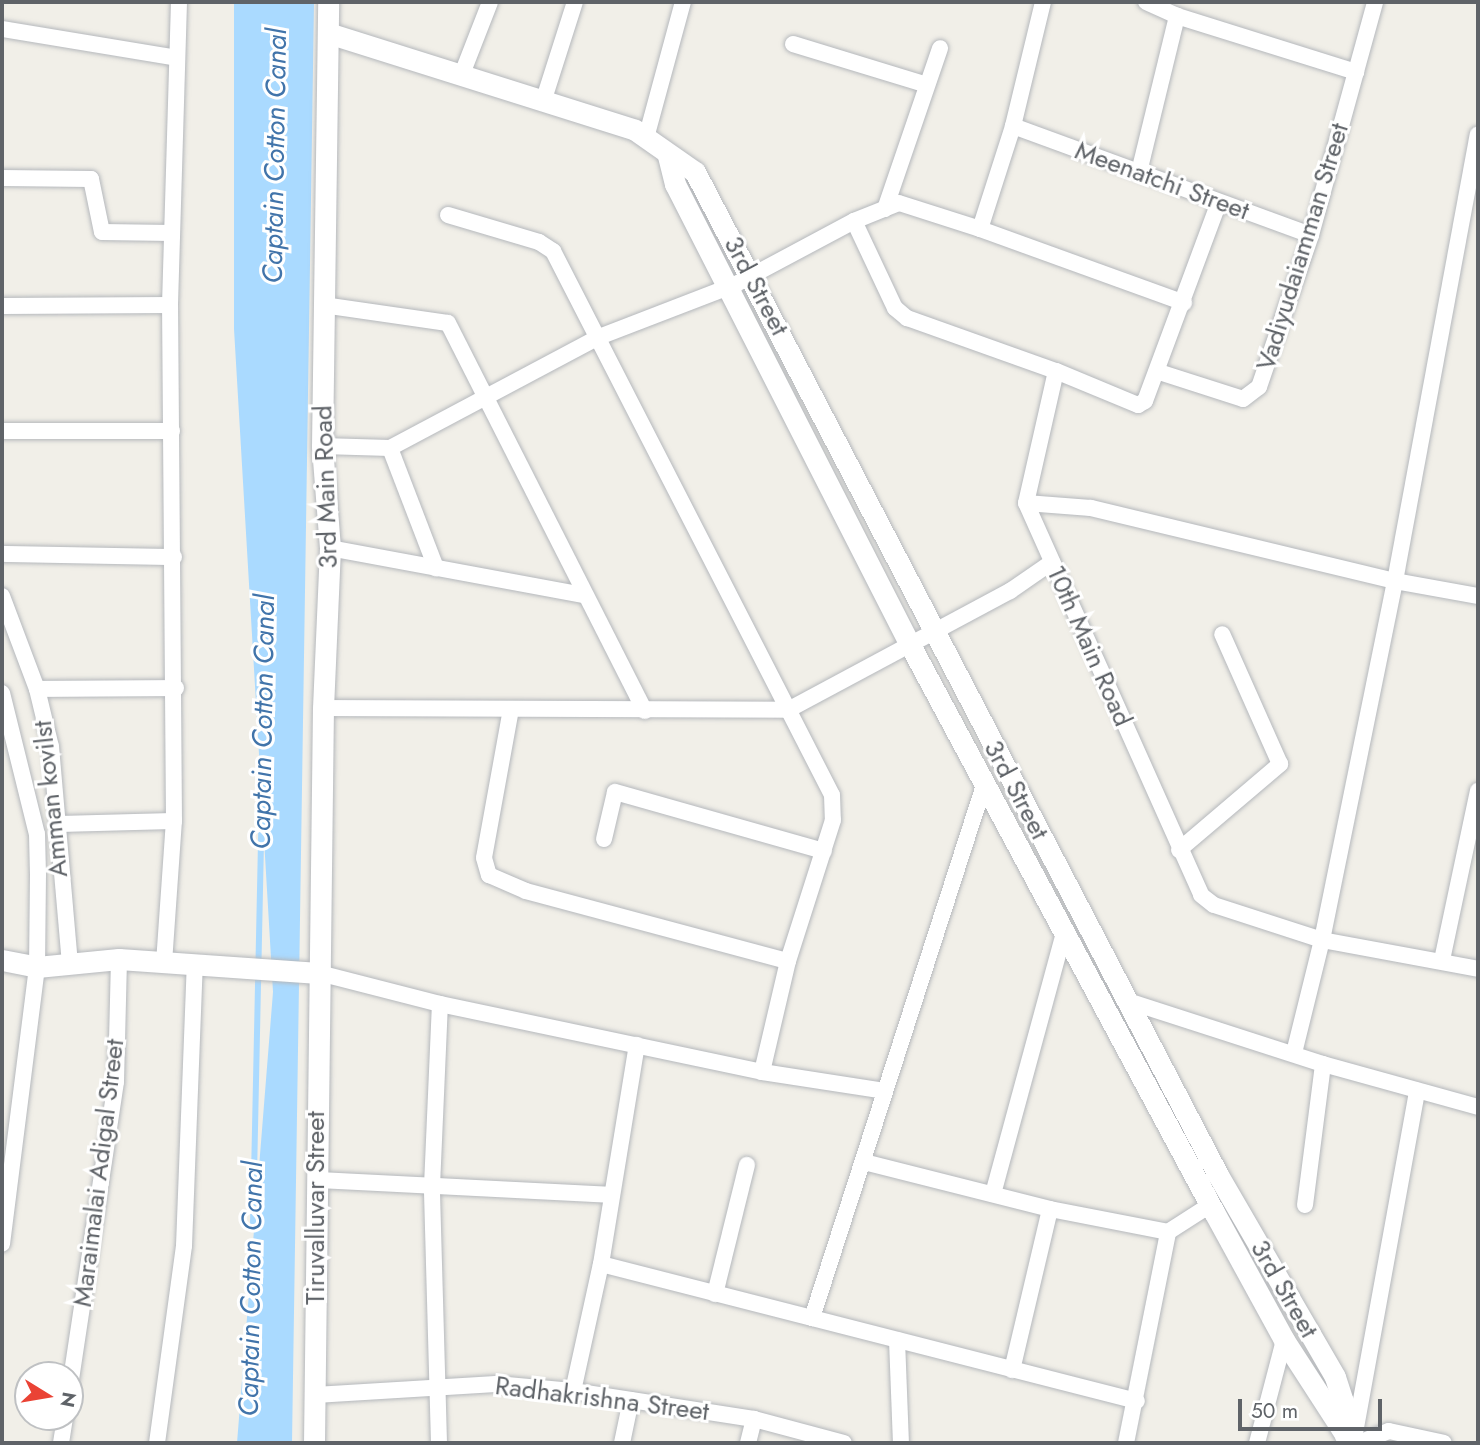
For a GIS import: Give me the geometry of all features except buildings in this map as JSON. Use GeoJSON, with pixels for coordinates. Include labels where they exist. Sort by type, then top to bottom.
{"type":"FeatureCollection","features":[{"type":"Feature","properties":{"kind":"street"},"geometry":{"type":"LineString","coordinates":[[164,963],[174,821],[176,688],[170,305],[179,2]]}},
{"type":"Feature","properties":{"kind":"street","name":"3rd Main Road"},"geometry":{"type":"LineString","coordinates":[[311,972],[330,548],[322,446],[328,2]]}},
{"type":"Feature","properties":{"kind":"street"},"geometry":{"type":"LineString","coordinates":[[462,74],[490,2]]}},
{"type":"Feature","properties":{"kind":"street"},"geometry":{"type":"LineString","coordinates":[[543,102],[575,2]]}},
{"type":"Feature","properties":{"kind":"street"},"geometry":{"type":"LineString","coordinates":[[646,138],[684,2]]}},
{"type":"Feature","properties":{"kind":"street"},"geometry":{"type":"LineString","coordinates":[[980,229],[1013,126],[1043,2]]}},
{"type":"Feature","properties":{"kind":"street"},"geometry":{"type":"LineString","coordinates":[[1146,2],[1177,16],[1356,72]]}},
{"type":"Feature","properties":{"kind":"street","name":"Vadiyudaiamman Street"},"geometry":{"type":"LineString","coordinates":[[1159,372],[1243,399],[1255,393],[1311,235],[1375,2]]}},
{"type":"Feature","properties":{"kind":"street"},"geometry":{"type":"LineString","coordinates":[[1139,172],[1177,16]]}},
{"type":"Feature","properties":{"kind":"street"},"geometry":{"type":"LineString","coordinates":[[2,29],[177,58]]}},
{"type":"Feature","properties":{"kind":"street","name":"3rd Street"},"geometry":{"type":"LineString","coordinates":[[328,33],[635,130],[668,156],[695,172],[752,275],[933,631],[1131,1002],[1218,1174],[1335,1377],[1351,1441]]}},
{"type":"Feature","properties":{"kind":"street"},"geometry":{"type":"LineString","coordinates":[[793,44],[927,85]]}},
{"type":"Feature","properties":{"kind":"street"},"geometry":{"type":"LineString","coordinates":[[885,209],[940,48]]}},
{"type":"Feature","properties":{"kind":"street","name":"Meenatchi Street"},"geometry":{"type":"LineString","coordinates":[[1013,126],[1311,235]]}},
{"type":"Feature","properties":{"kind":"street"},"geometry":{"type":"LineString","coordinates":[[1294,1053],[1322,940],[1395,581],[1478,135]]}},
{"type":"Feature","properties":{"kind":"street","name":"3rd Street"},"geometry":{"type":"LineString","coordinates":[[668,156],[675,184],[909,643],[1284,1340],[1351,1441]]}},
{"type":"Feature","properties":{"kind":"street"},"geometry":{"type":"LineString","coordinates":[[2,178],[91,180],[102,232],[172,233]]}},
{"type":"Feature","properties":{"kind":"street"},"geometry":{"type":"LineString","coordinates":[[854,221],[895,308],[907,318],[1056,370],[1138,405],[1145,401],[1159,372],[1219,202]]}},
{"type":"Feature","properties":{"kind":"street"},"geometry":{"type":"LineString","coordinates":[[322,446],[390,448],[600,337],[727,287],[854,221],[885,209],[908,204],[1184,303]]}},
{"type":"Feature","properties":{"kind":"street"},"geometry":{"type":"LineString","coordinates":[[448,215],[548,247],[600,337],[832,795],[833,820],[788,961],[762,1072]]}},
{"type":"Feature","properties":{"kind":"street"},"geometry":{"type":"LineString","coordinates":[[2,306],[170,305]]}},
{"type":"Feature","properties":{"kind":"street"},"geometry":{"type":"LineString","coordinates":[[323,305],[447,323],[583,595],[645,711]]}},
{"type":"Feature","properties":{"kind":"street"},"geometry":{"type":"LineString","coordinates":[[1056,370],[1026,503],[1091,508],[1395,581],[1478,596]]}},
{"type":"Feature","properties":{"kind":"street"},"geometry":{"type":"LineString","coordinates":[[2,431],[172,431]]}},
{"type":"Feature","properties":{"kind":"street"},"geometry":{"type":"LineString","coordinates":[[390,448],[436,568]]}},
{"type":"Feature","properties":{"kind":"street","name":"10th Main Road"},"geometry":{"type":"LineString","coordinates":[[1026,503],[1201,895],[1214,905],[1322,940],[1442,960],[1478,969]]}},
{"type":"Feature","properties":{"kind":"street"},"geometry":{"type":"LineString","coordinates":[[330,548],[583,595]]}},
{"type":"Feature","properties":{"kind":"street"},"geometry":{"type":"LineString","coordinates":[[2,554],[174,557]]}},
{"type":"Feature","properties":{"kind":"street"},"geometry":{"type":"LineString","coordinates":[[323,708],[788,710],[1010,590],[1052,562]]}},
{"type":"Feature","properties":{"kind":"street","name":"Amman kovilst"},"geometry":{"type":"LineString","coordinates":[[2,596],[37,689],[51,747],[70,966]]}},
{"type":"Feature","properties":{"kind":"street"},"geometry":{"type":"LineString","coordinates":[[1179,850],[1280,764],[1222,634]]}},
{"type":"Feature","properties":{"kind":"street"},"geometry":{"type":"LineString","coordinates":[[37,689],[176,688]]}},
{"type":"Feature","properties":{"kind":"street"},"geometry":{"type":"LineString","coordinates":[[2,693],[37,834],[37,967],[2,1244]]}},
{"type":"Feature","properties":{"kind":"street"},"geometry":{"type":"LineString","coordinates":[[511,709],[484,858],[489,875],[526,891],[788,961]]}},
{"type":"Feature","properties":{"kind":"street"},"geometry":{"type":"LineString","coordinates":[[812,1318],[985,782]]}},
{"type":"Feature","properties":{"kind":"street"},"geometry":{"type":"LineString","coordinates":[[1442,960],[1473,837],[1478,791]]}},
{"type":"Feature","properties":{"kind":"street"},"geometry":{"type":"LineString","coordinates":[[604,839],[615,792],[824,851]]}},
{"type":"Feature","properties":{"kind":"street"},"geometry":{"type":"LineString","coordinates":[[58,824],[174,821]]}},
{"type":"Feature","properties":{"kind":"street"},"geometry":{"type":"LineString","coordinates":[[993,1194],[1064,933]]}},
{"type":"Feature","properties":{"kind":"street"},"geometry":{"type":"LineString","coordinates":[[2,960],[37,967],[70,966],[119,959],[311,972],[440,1004],[762,1072],[885,1091]]}},
{"type":"Feature","properties":{"kind":"street","name":"Maraimalai Adigal Street"},"geometry":{"type":"LineString","coordinates":[[74,1361],[116,1082],[119,959]]}},
{"type":"Feature","properties":{"kind":"street"},"geometry":{"type":"LineString","coordinates":[[157,1443],[184,1246],[195,965]]}},
{"type":"Feature","properties":{"kind":"street","name":"Tiruvalluvar Street"},"geometry":{"type":"LineString","coordinates":[[311,972],[317,1180],[314,1443]]}},
{"type":"Feature","properties":{"kind":"street"},"geometry":{"type":"LineString","coordinates":[[1131,1002],[1323,1064],[1478,1107]]}},
{"type":"Feature","properties":{"kind":"street"},"geometry":{"type":"LineString","coordinates":[[439,1443],[435,1386],[432,1186],[440,1004]]}},
{"type":"Feature","properties":{"kind":"street"},"geometry":{"type":"LineString","coordinates":[[573,1391],[601,1264],[637,1045]]}},
{"type":"Feature","properties":{"kind":"street"},"geometry":{"type":"LineString","coordinates":[[1305,1205],[1323,1064]]}},
{"type":"Feature","properties":{"kind":"street"},"geometry":{"type":"LineString","coordinates":[[1351,1441],[1417,1091]]}},
{"type":"Feature","properties":{"kind":"street"},"geometry":{"type":"LineString","coordinates":[[864,1162],[1050,1209],[1168,1232],[1210,1205]]}},
{"type":"Feature","properties":{"kind":"street"},"geometry":{"type":"LineString","coordinates":[[715,1294],[747,1165]]}},
{"type":"Feature","properties":{"kind":"street"},"geometry":{"type":"LineString","coordinates":[[317,1180],[611,1195]]}},
{"type":"Feature","properties":{"kind":"street"},"geometry":{"type":"LineString","coordinates":[[1012,1370],[1050,1209]]}},
{"type":"Feature","properties":{"kind":"street"},"geometry":{"type":"LineString","coordinates":[[1126,1443],[1137,1401],[1168,1232]]}},
{"type":"Feature","properties":{"kind":"street"},"geometry":{"type":"LineString","coordinates":[[601,1264],[1137,1401]]}},
{"type":"Feature","properties":{"kind":"street"},"geometry":{"type":"LineString","coordinates":[[897,1340],[901,1443]]}},
{"type":"Feature","properties":{"kind":"street"},"geometry":{"type":"LineString","coordinates":[[1257,1443],[1284,1340]]}},
{"type":"Feature","properties":{"kind":"street","name":"Radhakrishna Street"},"geometry":{"type":"LineString","coordinates":[[315,1395],[496,1384],[573,1391],[754,1419],[844,1443]]}},
{"type":"Feature","properties":{"kind":"street"},"geometry":{"type":"LineString","coordinates":[[622,1443],[631,1400]]}},
{"type":"Feature","properties":{"kind":"street"},"geometry":{"type":"LineString","coordinates":[[748,1443],[754,1419]]}},
{"type":"Feature","properties":{"kind":"street"},"geometry":{"type":"LineString","coordinates":[[1351,1441],[1389,1432],[1444,1443]]}},
{"type":"Feature","properties":{"kind":"water"},"geometry":{"type":"Polygon","coordinates":[[[234,2],[314,2],[292,1443],[237,1443],[273,992],[234,329],[234,2]]]}},
{"type":"Feature","properties":{"kind":"waterway","name":"Captain Cotton Canal"},"geometry":{"type":"LineString","coordinates":[[253,1224],[262,791]]}}]}
